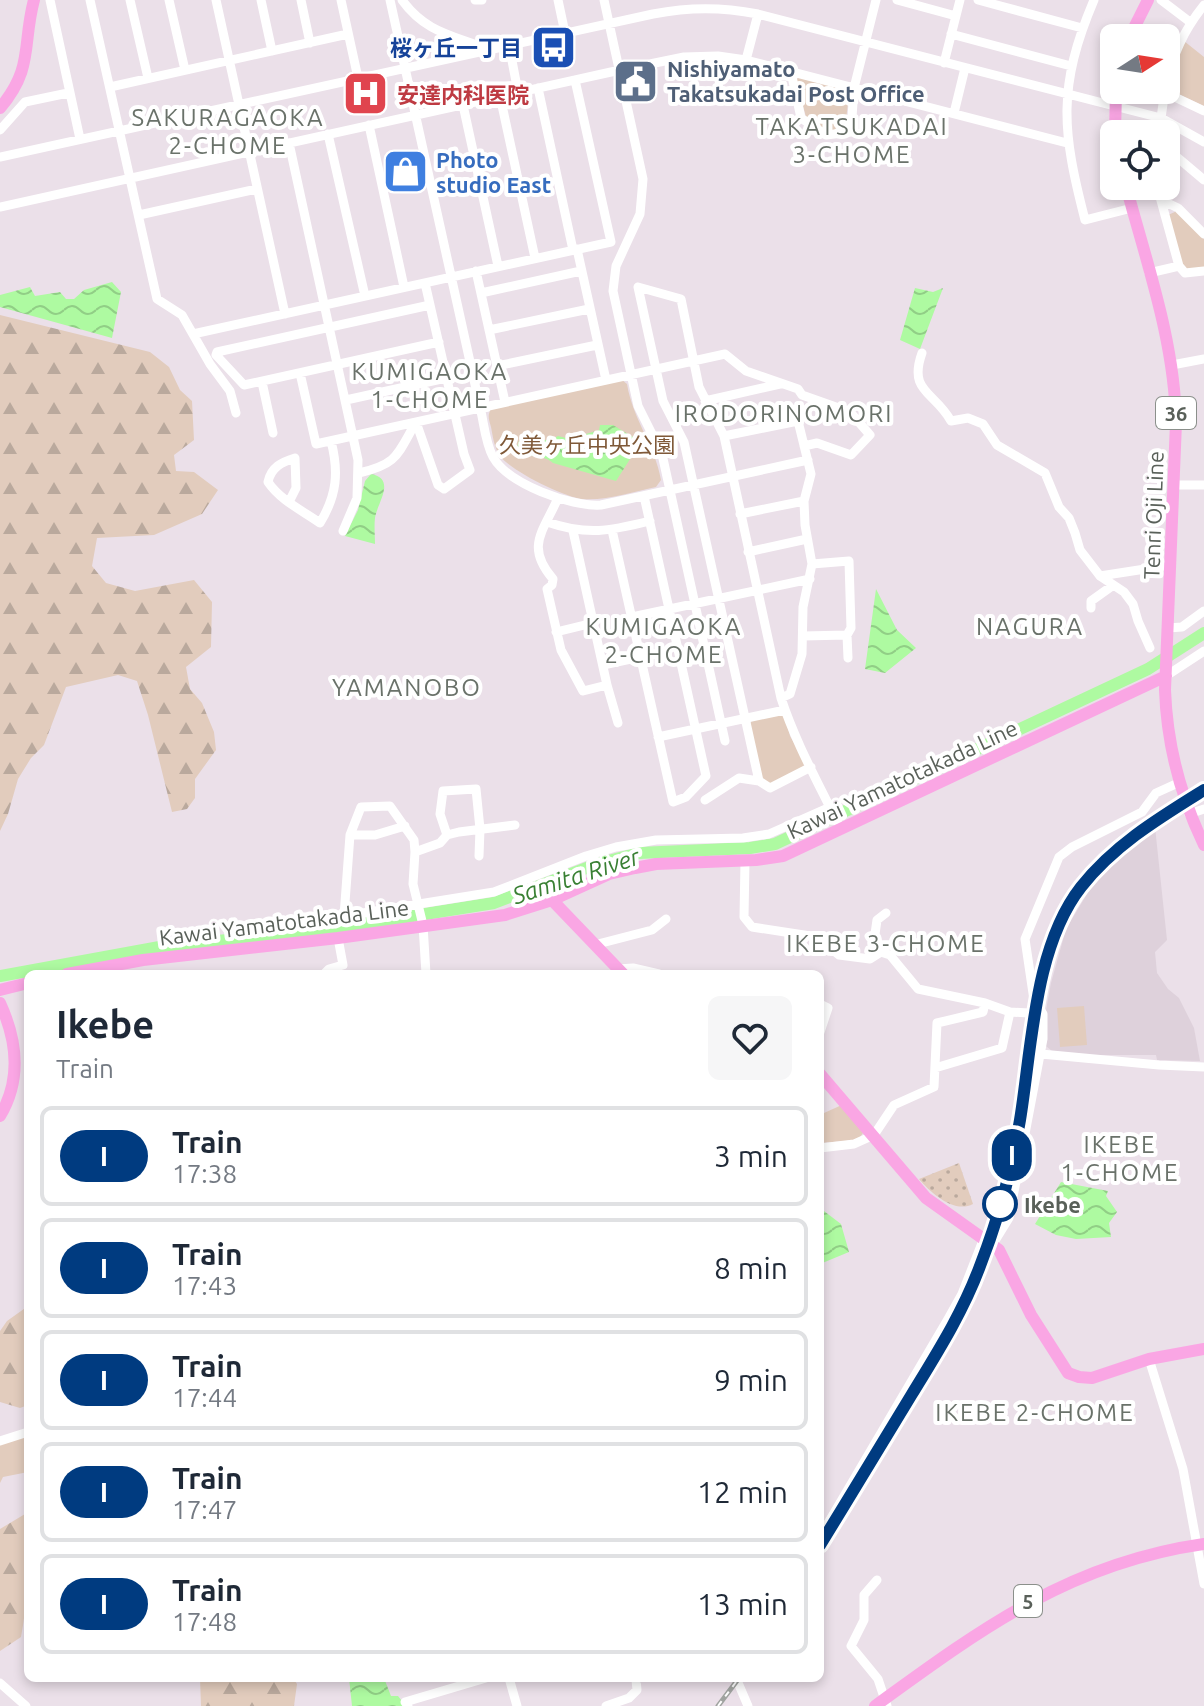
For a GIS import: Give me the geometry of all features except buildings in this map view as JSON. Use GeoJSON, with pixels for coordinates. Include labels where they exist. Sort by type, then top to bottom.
{"type":"FeatureCollection","features":[{"type":"Feature","properties":{"kind":"main road"},"geometry":{"type":"LineString","coordinates":[[0,108],[20,80],[26,60],[34,0]]}},
{"type":"Feature","properties":{"kind":"main road"},"geometry":{"type":"LineString","coordinates":[[1136,24],[1148,0]]}},
{"type":"Feature","properties":{"kind":"main road"},"geometry":{"type":"LineString","coordinates":[[1114,106],[1114,120]]}},
{"type":"Feature","properties":{"kind":"main road","name":"Tenri Oji Line"},"geometry":{"type":"LineString","coordinates":[[1130,200],[1172,365],[1176,397],[1166,722],[1178,783],[1204,845]]}},
{"type":"Feature","properties":{"kind":"main road","name":"Kawai Yamatotakada Line"},"geometry":{"type":"LineString","coordinates":[[89,970],[143,960],[505,915],[552,900],[609,874],[635,868],[783,856],[1166,673]]}},
{"type":"Feature","properties":{"kind":"main road"},"geometry":{"type":"LineString","coordinates":[[552,900],[620,970]]}},
{"type":"Feature","properties":{"kind":"main road"},"geometry":{"type":"LineString","coordinates":[[0,990],[24,984]]}},
{"type":"Feature","properties":{"kind":"main road"},"geometry":{"type":"LineString","coordinates":[[0,1003],[11,1031],[15,1070],[10,1095],[0,1116]]}},
{"type":"Feature","properties":{"kind":"main road"},"geometry":{"type":"LineString","coordinates":[[824,1079],[926,1198],[988,1241],[1003,1257],[1031,1315],[1068,1373],[1092,1378],[1149,1359],[1204,1349]]}},
{"type":"Feature","properties":{"kind":"main road","name":"5"},"geometry":{"type":"LineString","coordinates":[[882,1704],[988,1626],[1033,1599],[1063,1584],[1132,1559],[1201,1544]]}},
{"type":"Feature","properties":{"kind":"street"},"geometry":{"type":"LineString","coordinates":[[50,0],[80,139]]}},
{"type":"Feature","properties":{"kind":"street"},"geometry":{"type":"LineString","coordinates":[[90,0],[157,299],[182,315],[230,391],[236,413]]}},
{"type":"Feature","properties":{"kind":"street"},"geometry":{"type":"LineString","coordinates":[[130,0],[148,78]]}},
{"type":"Feature","properties":{"kind":"street"},"geometry":{"type":"LineString","coordinates":[[169,0],[185,70]]}},
{"type":"Feature","properties":{"kind":"street"},"geometry":{"type":"LineString","coordinates":[[216,0],[285,314]]}},
{"type":"Feature","properties":{"kind":"street"},"geometry":{"type":"LineString","coordinates":[[261,0],[272,51]]}},
{"type":"Feature","properties":{"kind":"street"},"geometry":{"type":"LineString","coordinates":[[301,0],[310,43]]}},
{"type":"Feature","properties":{"kind":"street"},"geometry":{"type":"LineString","coordinates":[[341,0],[358,78]]}},
{"type":"Feature","properties":{"kind":"street"},"geometry":{"type":"LineString","coordinates":[[390,0],[489,447],[497,463],[511,475],[558,498],[588,506],[808,460]]}},
{"type":"Feature","properties":{"kind":"street"},"geometry":{"type":"LineString","coordinates":[[402,0],[433,29],[488,50]]}},
{"type":"Feature","properties":{"kind":"street"},"geometry":{"type":"LineString","coordinates":[[558,0],[565,33]]}},
{"type":"Feature","properties":{"kind":"street"},"geometry":{"type":"LineString","coordinates":[[604,0],[643,179],[640,214],[613,277],[614,297],[638,406],[662,454],[725,741]]}},
{"type":"Feature","properties":{"kind":"street"},"geometry":{"type":"LineString","coordinates":[[791,72],[801,118],[826,135],[851,132],[854,88],[876,0]]}},
{"type":"Feature","properties":{"kind":"street"},"geometry":{"type":"LineString","coordinates":[[897,0],[919,3],[956,16]]}},
{"type":"Feature","properties":{"kind":"street"},"geometry":{"type":"LineString","coordinates":[[944,63],[960,0]]}},
{"type":"Feature","properties":{"kind":"street"},"geometry":{"type":"LineString","coordinates":[[978,0],[1082,28]]}},
{"type":"Feature","properties":{"kind":"street"},"geometry":{"type":"LineString","coordinates":[[1094,0],[1071,66],[1067,94],[1067,143],[1085,220],[1132,208]]}},
{"type":"Feature","properties":{"kind":"street"},"geometry":{"type":"LineString","coordinates":[[1161,0],[1190,22]]}},
{"type":"Feature","properties":{"kind":"street"},"geometry":{"type":"LineString","coordinates":[[0,157],[609,23],[680,8],[718,4],[1161,118],[1204,142]]}},
{"type":"Feature","properties":{"kind":"street"},"geometry":{"type":"LineString","coordinates":[[1180,42],[1190,22],[1204,5]]}},
{"type":"Feature","properties":{"kind":"street"},"geometry":{"type":"LineString","coordinates":[[746,60],[758,14]]}},
{"type":"Feature","properties":{"kind":"street"},"geometry":{"type":"LineString","coordinates":[[110,87],[348,34]]}},
{"type":"Feature","properties":{"kind":"street"},"geometry":{"type":"LineString","coordinates":[[951,34],[1071,66]]}},
{"type":"Feature","properties":{"kind":"street"},"geometry":{"type":"LineString","coordinates":[[509,45],[518,92]]}},
{"type":"Feature","properties":{"kind":"street"},"geometry":{"type":"LineString","coordinates":[[0,207],[619,70],[702,55],[746,60],[1067,143]]}},
{"type":"Feature","properties":{"kind":"street"},"geometry":{"type":"LineString","coordinates":[[954,113],[965,68]]}},
{"type":"Feature","properties":{"kind":"street"},"geometry":{"type":"LineString","coordinates":[[193,334],[611,242],[575,80]]}},
{"type":"Feature","properties":{"kind":"street"},"geometry":{"type":"LineString","coordinates":[[538,88],[606,380]]}},
{"type":"Feature","properties":{"kind":"street"},"geometry":{"type":"LineString","coordinates":[[0,130],[25,102],[68,93]]}},
{"type":"Feature","properties":{"kind":"street"},"geometry":{"type":"LineString","coordinates":[[500,96],[535,258]]}},
{"type":"Feature","properties":{"kind":"street"},"geometry":{"type":"LineString","coordinates":[[1180,97],[1204,111]]}},
{"type":"Feature","properties":{"kind":"street"},"geometry":{"type":"LineString","coordinates":[[1161,118],[1163,104]]}},
{"type":"Feature","properties":{"kind":"street"},"geometry":{"type":"LineString","coordinates":[[463,105],[498,266]]}},
{"type":"Feature","properties":{"kind":"street"},"geometry":{"type":"LineString","coordinates":[[369,125],[404,287]]}},
{"type":"Feature","properties":{"kind":"street"},"geometry":{"type":"LineString","coordinates":[[328,134],[365,296]]}},
{"type":"Feature","properties":{"kind":"street"},"geometry":{"type":"LineString","coordinates":[[289,143],[346,400],[359,473],[357,498],[343,531]]}},
{"type":"Feature","properties":{"kind":"street"},"geometry":{"type":"LineString","coordinates":[[1180,160],[1204,180]]}},
{"type":"Feature","properties":{"kind":"street"},"geometry":{"type":"LineString","coordinates":[[139,215],[257,189]]}},
{"type":"Feature","properties":{"kind":"street"},"geometry":{"type":"LineString","coordinates":[[1161,200],[1178,208],[1204,234]]}},
{"type":"Feature","properties":{"kind":"street"},"geometry":{"type":"LineString","coordinates":[[1161,200],[1179,266],[1185,273],[1204,271]]}},
{"type":"Feature","properties":{"kind":"street"},"geometry":{"type":"LineString","coordinates":[[1149,273],[1179,266]]}},
{"type":"Feature","properties":{"kind":"street"},"geometry":{"type":"LineString","coordinates":[[476,271],[505,402]]}},
{"type":"Feature","properties":{"kind":"street"},"geometry":{"type":"LineString","coordinates":[[481,293],[581,271]]}},
{"type":"Feature","properties":{"kind":"street"},"geometry":{"type":"LineString","coordinates":[[416,422],[438,485],[444,489],[470,470],[425,283]]}},
{"type":"Feature","properties":{"kind":"street"},"geometry":{"type":"LineString","coordinates":[[759,781],[684,442],[663,401],[638,287],[681,299],[705,401],[724,436],[781,698],[793,735],[841,830]]}},
{"type":"Feature","properties":{"kind":"street"},"geometry":{"type":"LineString","coordinates":[[430,305],[217,352],[216,355],[244,385],[439,342]]}},
{"type":"Feature","properties":{"kind":"street"},"geometry":{"type":"LineString","coordinates":[[489,330],[589,309]]}},
{"type":"Feature","properties":{"kind":"street"},"geometry":{"type":"LineString","coordinates":[[497,366],[597,345]]}},
{"type":"Feature","properties":{"kind":"street"},"geometry":{"type":"LineString","coordinates":[[922,353],[917,378],[920,386],[942,406],[951,421],[968,418],[983,424],[997,445],[1045,473],[1059,507],[1069,518],[1080,550],[1100,576],[1124,592],[1133,604],[1150,648]]}},
{"type":"Feature","properties":{"kind":"street"},"geometry":{"type":"LineString","coordinates":[[300,373],[316,444],[725,354],[746,371],[798,389],[802,395],[839,411],[850,412],[870,435],[851,455],[817,443],[804,446]]}},
{"type":"Feature","properties":{"kind":"street"},"geometry":{"type":"LineString","coordinates":[[1172,365],[1204,359]]}},
{"type":"Feature","properties":{"kind":"street"},"geometry":{"type":"LineString","coordinates":[[346,400],[446,378]]}},
{"type":"Feature","properties":{"kind":"street"},"geometry":{"type":"LineString","coordinates":[[262,382],[273,433]]}},
{"type":"Feature","properties":{"kind":"street"},"geometry":{"type":"LineString","coordinates":[[705,401],[781,384]]}},
{"type":"Feature","properties":{"kind":"street"},"geometry":{"type":"LineString","coordinates":[[260,422],[269,411]]}},
{"type":"Feature","properties":{"kind":"street"},"geometry":{"type":"LineString","coordinates":[[724,436],[798,421],[808,460],[811,474],[804,501],[812,564],[804,595],[797,680],[790,694],[781,698]]}},
{"type":"Feature","properties":{"kind":"street"},"geometry":{"type":"LineString","coordinates":[[359,473],[383,468],[392,462],[416,422]]}},
{"type":"Feature","properties":{"kind":"street"},"geometry":{"type":"LineString","coordinates":[[289,502],[296,488],[295,458],[282,462],[270,473],[268,482],[289,502],[320,523],[336,489],[336,461],[331,441]]}},
{"type":"Feature","properties":{"kind":"street"},"geometry":{"type":"LineString","coordinates":[[1174,485],[1204,485]]}},
{"type":"Feature","properties":{"kind":"street"},"geometry":{"type":"LineString","coordinates":[[612,530],[673,802],[686,797],[706,776],[644,496]]}},
{"type":"Feature","properties":{"kind":"street"},"geometry":{"type":"LineString","coordinates":[[558,498],[537,542],[541,565],[553,579],[547,589],[556,632],[561,650],[583,691],[607,685]]}},
{"type":"Feature","properties":{"kind":"street"},"geometry":{"type":"LineString","coordinates":[[740,514],[804,501]]}},
{"type":"Feature","properties":{"kind":"street"},"geometry":{"type":"LineString","coordinates":[[547,522],[573,531],[612,530],[650,521]]}},
{"type":"Feature","properties":{"kind":"street"},"geometry":{"type":"LineString","coordinates":[[573,531],[618,723]]}},
{"type":"Feature","properties":{"kind":"street"},"geometry":{"type":"LineString","coordinates":[[748,552],[807,539]]}},
{"type":"Feature","properties":{"kind":"street"},"geometry":{"type":"LineString","coordinates":[[812,564],[849,561],[851,628],[847,635],[848,658]]}},
{"type":"Feature","properties":{"kind":"street"},"geometry":{"type":"LineString","coordinates":[[1100,576],[1171,565]]}},
{"type":"Feature","properties":{"kind":"street"},"geometry":{"type":"LineString","coordinates":[[632,617],[810,579]]}},
{"type":"Feature","properties":{"kind":"street"},"geometry":{"type":"LineString","coordinates":[[1091,608],[1091,601],[1112,586]]}},
{"type":"Feature","properties":{"kind":"street"},"geometry":{"type":"LineString","coordinates":[[1168,628],[1182,627],[1204,611]]}},
{"type":"Feature","properties":{"kind":"street"},"geometry":{"type":"LineString","coordinates":[[556,632],[593,623]]}},
{"type":"Feature","properties":{"kind":"street"},"geometry":{"type":"LineString","coordinates":[[803,636],[847,635]]}},
{"type":"Feature","properties":{"kind":"street"},"geometry":{"type":"LineString","coordinates":[[1166,673],[1204,651]]}},
{"type":"Feature","properties":{"kind":"street"},"geometry":{"type":"LineString","coordinates":[[603,665],[640,657]]}},
{"type":"Feature","properties":{"kind":"street"},"geometry":{"type":"LineString","coordinates":[[658,737],[785,710]]}},
{"type":"Feature","properties":{"kind":"street"},"geometry":{"type":"LineString","coordinates":[[705,800],[739,778],[759,781],[770,788],[811,767]]}},
{"type":"Feature","properties":{"kind":"street"},"geometry":{"type":"LineString","coordinates":[[824,1530],[948,1319],[988,1241],[1009,1218],[1041,1054],[1043,1014],[1037,1008],[1025,939],[1059,857],[1072,847],[1142,812],[1156,793],[1178,783]]}},
{"type":"Feature","properties":{"kind":"street"},"geometry":{"type":"LineString","coordinates":[[447,835],[440,814],[443,791],[476,789],[479,856]]}},
{"type":"Feature","properties":{"kind":"street"},"geometry":{"type":"LineString","coordinates":[[426,970],[423,925],[418,902],[413,884],[414,840],[390,806],[361,807],[350,835],[344,916],[418,902],[494,892],[616,847],[656,840],[769,834],[830,807]]}},
{"type":"Feature","properties":{"kind":"street"},"geometry":{"type":"LineString","coordinates":[[1189,814],[1204,809]]}},
{"type":"Feature","properties":{"kind":"street"},"geometry":{"type":"LineString","coordinates":[[415,852],[440,843],[447,835],[515,825]]}},
{"type":"Feature","properties":{"kind":"street"},"geometry":{"type":"LineString","coordinates":[[350,835],[375,835],[405,826]]}},
{"type":"Feature","properties":{"kind":"street"},"geometry":{"type":"LineString","coordinates":[[745,861],[744,917],[752,927],[817,937],[839,955],[870,959],[881,952]]}},
{"type":"Feature","properties":{"kind":"street"},"geometry":{"type":"LineString","coordinates":[[881,952],[875,934],[877,920],[886,913]]}},
{"type":"Feature","properties":{"kind":"street"},"geometry":{"type":"LineString","coordinates":[[594,945],[652,930],[666,919]]}},
{"type":"Feature","properties":{"kind":"street"},"geometry":{"type":"LineString","coordinates":[[328,970],[343,965],[338,938]]}},
{"type":"Feature","properties":{"kind":"street"},"geometry":{"type":"LineString","coordinates":[[881,952],[890,955],[918,989],[985,1003],[1010,1012],[1029,1013],[1037,1008]]}},
{"type":"Feature","properties":{"kind":"street"},"geometry":{"type":"LineString","coordinates":[[824,1148],[854,1144],[874,1135],[894,1105],[934,1087],[937,1023],[983,1012],[985,1003]]}},
{"type":"Feature","properties":{"kind":"street"},"geometry":{"type":"LineString","coordinates":[[935,1068],[1002,1048],[1010,1012]]}},
{"type":"Feature","properties":{"kind":"street"},"geometry":{"type":"LineString","coordinates":[[1041,1054],[1204,1067]]}},
{"type":"Feature","properties":{"kind":"street"},"geometry":{"type":"LineString","coordinates":[[1149,1359],[1183,1469],[1201,1544],[1204,1584]]}},
{"type":"Feature","properties":{"kind":"street"},"geometry":{"type":"LineString","coordinates":[[0,1441],[24,1433]]}},
{"type":"Feature","properties":{"kind":"street"},"geometry":{"type":"LineString","coordinates":[[877,1580],[864,1595],[864,1620],[851,1646],[878,1679],[882,1704]]}},
{"type":"Feature","properties":{"kind":"street"},"geometry":{"type":"LineString","coordinates":[[408,1706],[405,1702],[472,1682]]}},
{"type":"Feature","properties":{"kind":"street"},"geometry":{"type":"LineString","coordinates":[[510,1682],[517,1706]]}},
{"type":"Feature","properties":{"kind":"street"},"geometry":{"type":"LineString","coordinates":[[606,1706],[630,1702],[637,1690],[636,1682]]}},
{"type":"Feature","properties":{"kind":"street"},"geometry":{"type":"LineString","coordinates":[[738,1682],[748,1706]]}},
{"type":"Feature","properties":{"kind":"street"},"geometry":{"type":"LineString","coordinates":[[0,1683],[26,1706]]}},
{"type":"Feature","properties":{"kind":"shaded area"},"geometry":{"type":"Polygon","coordinates":[[[1155,827],[1167,940],[1155,952],[1157,973],[1179,998],[1194,1028],[1200,1061],[1157,1060],[1156,1055],[1089,1055],[1052,1051],[1046,1046],[1046,1010],[1066,929],[1096,879],[1117,856],[1155,827]]]}},
{"type":"Feature","properties":{"kind":"green space"},"geometry":{"type":"Polygon","coordinates":[[[1184,41],[1204,57],[1204,106],[1180,95],[1180,52],[1184,41]]]}},
{"type":"Feature","properties":{"kind":"green space"},"geometry":{"type":"Polygon","coordinates":[[[799,77],[849,93],[845,130],[827,131],[806,117],[796,80],[799,77]]]}},
{"type":"Feature","properties":{"kind":"green space"},"geometry":{"type":"Polygon","coordinates":[[[1177,211],[1204,239],[1204,267],[1187,269],[1182,266],[1168,215],[1177,211]]]}},
{"type":"Feature","properties":{"kind":"green space"},"geometry":{"type":"Polygon","coordinates":[[[0,315],[150,352],[169,367],[180,390],[192,401],[194,440],[174,455],[176,471],[194,472],[218,490],[202,514],[154,535],[97,538],[92,566],[106,583],[135,591],[194,580],[212,602],[211,647],[186,667],[190,689],[202,703],[214,732],[216,750],[195,779],[195,798],[187,809],[172,812],[137,681],[118,675],[66,687],[44,745],[31,758],[18,779],[0,831],[0,315]]]}},
{"type":"Feature","properties":{"kind":"green space","name":"久美ヶ丘中央公園"},"geometry":{"type":"Polygon","coordinates":[[[622,380],[627,384],[658,467],[661,480],[656,487],[610,497],[582,499],[538,482],[500,456],[489,420],[491,409],[622,380]]]}},
{"type":"Feature","properties":{"kind":"green space"},"geometry":{"type":"Polygon","coordinates":[[[781,714],[805,762],[803,767],[773,784],[763,781],[750,724],[752,720],[781,714]]]}},
{"type":"Feature","properties":{"kind":"green space"},"geometry":{"type":"Polygon","coordinates":[[[1084,1006],[1087,1045],[1060,1047],[1057,1008],[1084,1006]]]}},
{"type":"Feature","properties":{"kind":"green space"},"geometry":{"type":"Polygon","coordinates":[[[844,1104],[862,1126],[863,1133],[858,1140],[824,1143],[824,1113],[844,1104]]]}},
{"type":"Feature","properties":{"kind":"green space"},"geometry":{"type":"Polygon","coordinates":[[[959,1163],[973,1204],[966,1206],[943,1200],[919,1179],[959,1163]]]}},
{"type":"Feature","properties":{"kind":"green space"},"geometry":{"type":"Polygon","coordinates":[[[24,1309],[24,1406],[20,1408],[0,1402],[0,1331],[7,1321],[24,1309]]]}},
{"type":"Feature","properties":{"kind":"green space"},"geometry":{"type":"Polygon","coordinates":[[[24,1436],[24,1473],[3,1477],[0,1483],[0,1444],[24,1436]]]}},
{"type":"Feature","properties":{"kind":"green space"},"geometry":{"type":"Polygon","coordinates":[[[24,1515],[24,1614],[21,1637],[0,1651],[0,1529],[24,1515]]]}},
{"type":"Feature","properties":{"kind":"green space"},"geometry":{"type":"Polygon","coordinates":[[[200,1682],[297,1684],[294,1706],[201,1706],[200,1682]]]}},
{"type":"Feature","properties":{"kind":"water"},"geometry":{"type":"Polygon","coordinates":[[[112,282],[121,292],[112,338],[0,307],[0,295],[30,287],[35,296],[60,292],[66,299],[74,299],[84,290],[112,282]]]}},
{"type":"Feature","properties":{"kind":"water"},"geometry":{"type":"Polygon","coordinates":[[[915,288],[933,292],[943,288],[920,349],[900,340],[915,288]]]}},
{"type":"Feature","properties":{"kind":"water"},"geometry":{"type":"Polygon","coordinates":[[[600,425],[613,425],[641,442],[616,481],[553,463],[517,447],[519,441],[551,440],[558,436],[570,439],[599,430],[600,425]]]}},
{"type":"Feature","properties":{"kind":"water"},"geometry":{"type":"Polygon","coordinates":[[[371,474],[379,477],[384,486],[375,518],[375,544],[345,536],[358,510],[365,481],[371,474]]]}},
{"type":"Feature","properties":{"kind":"water"},"geometry":{"type":"Polygon","coordinates":[[[876,589],[897,630],[916,648],[885,673],[865,669],[876,589]]]}},
{"type":"Feature","properties":{"kind":"water"},"geometry":{"type":"Polygon","coordinates":[[[1061,1182],[1108,1191],[1106,1196],[1117,1212],[1109,1223],[1111,1237],[1076,1239],[1056,1235],[1035,1224],[1061,1182]]]}},
{"type":"Feature","properties":{"kind":"water"},"geometry":{"type":"Polygon","coordinates":[[[824,1211],[841,1224],[849,1252],[824,1262],[824,1211]]]}},
{"type":"Feature","properties":{"kind":"water"},"geometry":{"type":"Polygon","coordinates":[[[349,1682],[386,1682],[391,1696],[398,1696],[406,1706],[352,1706],[349,1682]]]}},
{"type":"Feature","properties":{"kind":"waterway","name":"Samita River"},"geometry":{"type":"LineString","coordinates":[[33,970],[165,946],[312,932],[494,903],[597,864],[639,853],[775,844],[1148,669],[1204,633]]}},
{"type":"Feature","properties":{"kind":"waterway","name":"Samita River"},"geometry":{"type":"LineString","coordinates":[[0,976],[24,972]]}},
{"type":"Feature","properties":{"kind":"railway"},"geometry":{"type":"LineString","coordinates":[[824,1538],[949,1332],[980,1266],[1013,1157],[1044,968],[1065,911],[1107,858],[1138,833],[1204,790]]}},
{"type":"Feature","properties":{"kind":"railway"},"geometry":{"type":"LineString","coordinates":[[718,1706],[736,1682]]}},
{"type":"Feature","properties":{"kind":"train","name":"I"},"geometry":{"type":"LineString","coordinates":[[824,1538],[954,1325],[981,1264],[1019,1124],[1047,959],[1064,913],[1080,888],[1114,850],[1204,790]]}},
{"type":"Feature","properties":{"kind":"place","name":"桜ヶ丘一丁目"},"geometry":{"type":"Point","coordinates":[553,47]}},
{"type":"Feature","properties":{"kind":"place","name":"Nishiyamato Takatsukadai Post Office"},"geometry":{"type":"Point","coordinates":[636,81]}},
{"type":"Feature","properties":{"kind":"place","name":"安達内科医院"},"geometry":{"type":"Point","coordinates":[366,94]}},
{"type":"Feature","properties":{"kind":"place","name":"Photo studio East"},"geometry":{"type":"Point","coordinates":[405,172]}},
{"type":"Feature","properties":{"kind":"place","name":"Ikebe"},"geometry":{"type":"Point","coordinates":[1000,1204]}},
{"type":"Feature","properties":{"kind":"district","name":"SAKURAGAOKA 2-CHOME"},"geometry":{"type":"Point","coordinates":[228,131]}},
{"type":"Feature","properties":{"kind":"district","name":"TAKATSUKADAI 3-CHOME"},"geometry":{"type":"Point","coordinates":[852,140]}},
{"type":"Feature","properties":{"kind":"district","name":"KUMIGAOKA 1-CHOME"},"geometry":{"type":"Point","coordinates":[430,385]}},
{"type":"Feature","properties":{"kind":"district","name":"IRODORINOMORI"},"geometry":{"type":"Point","coordinates":[784,413]}},
{"type":"Feature","properties":{"kind":"district","name":"NAGURA"},"geometry":{"type":"Point","coordinates":[1030,626]}},
{"type":"Feature","properties":{"kind":"district","name":"KUMIGAOKA 2-CHOME"},"geometry":{"type":"Point","coordinates":[664,640]}},
{"type":"Feature","properties":{"kind":"district","name":"YAMANOBO"},"geometry":{"type":"Point","coordinates":[407,687]}},
{"type":"Feature","properties":{"kind":"district","name":"IKEBE 3-CHOME"},"geometry":{"type":"Point","coordinates":[886,943]}},
{"type":"Feature","properties":{"kind":"district","name":"IKEBE 1-CHOME"},"geometry":{"type":"Point","coordinates":[1120,1158]}},
{"type":"Feature","properties":{"kind":"district","name":"IKEBE 2-CHOME"},"geometry":{"type":"Point","coordinates":[1035,1412]}}]}
